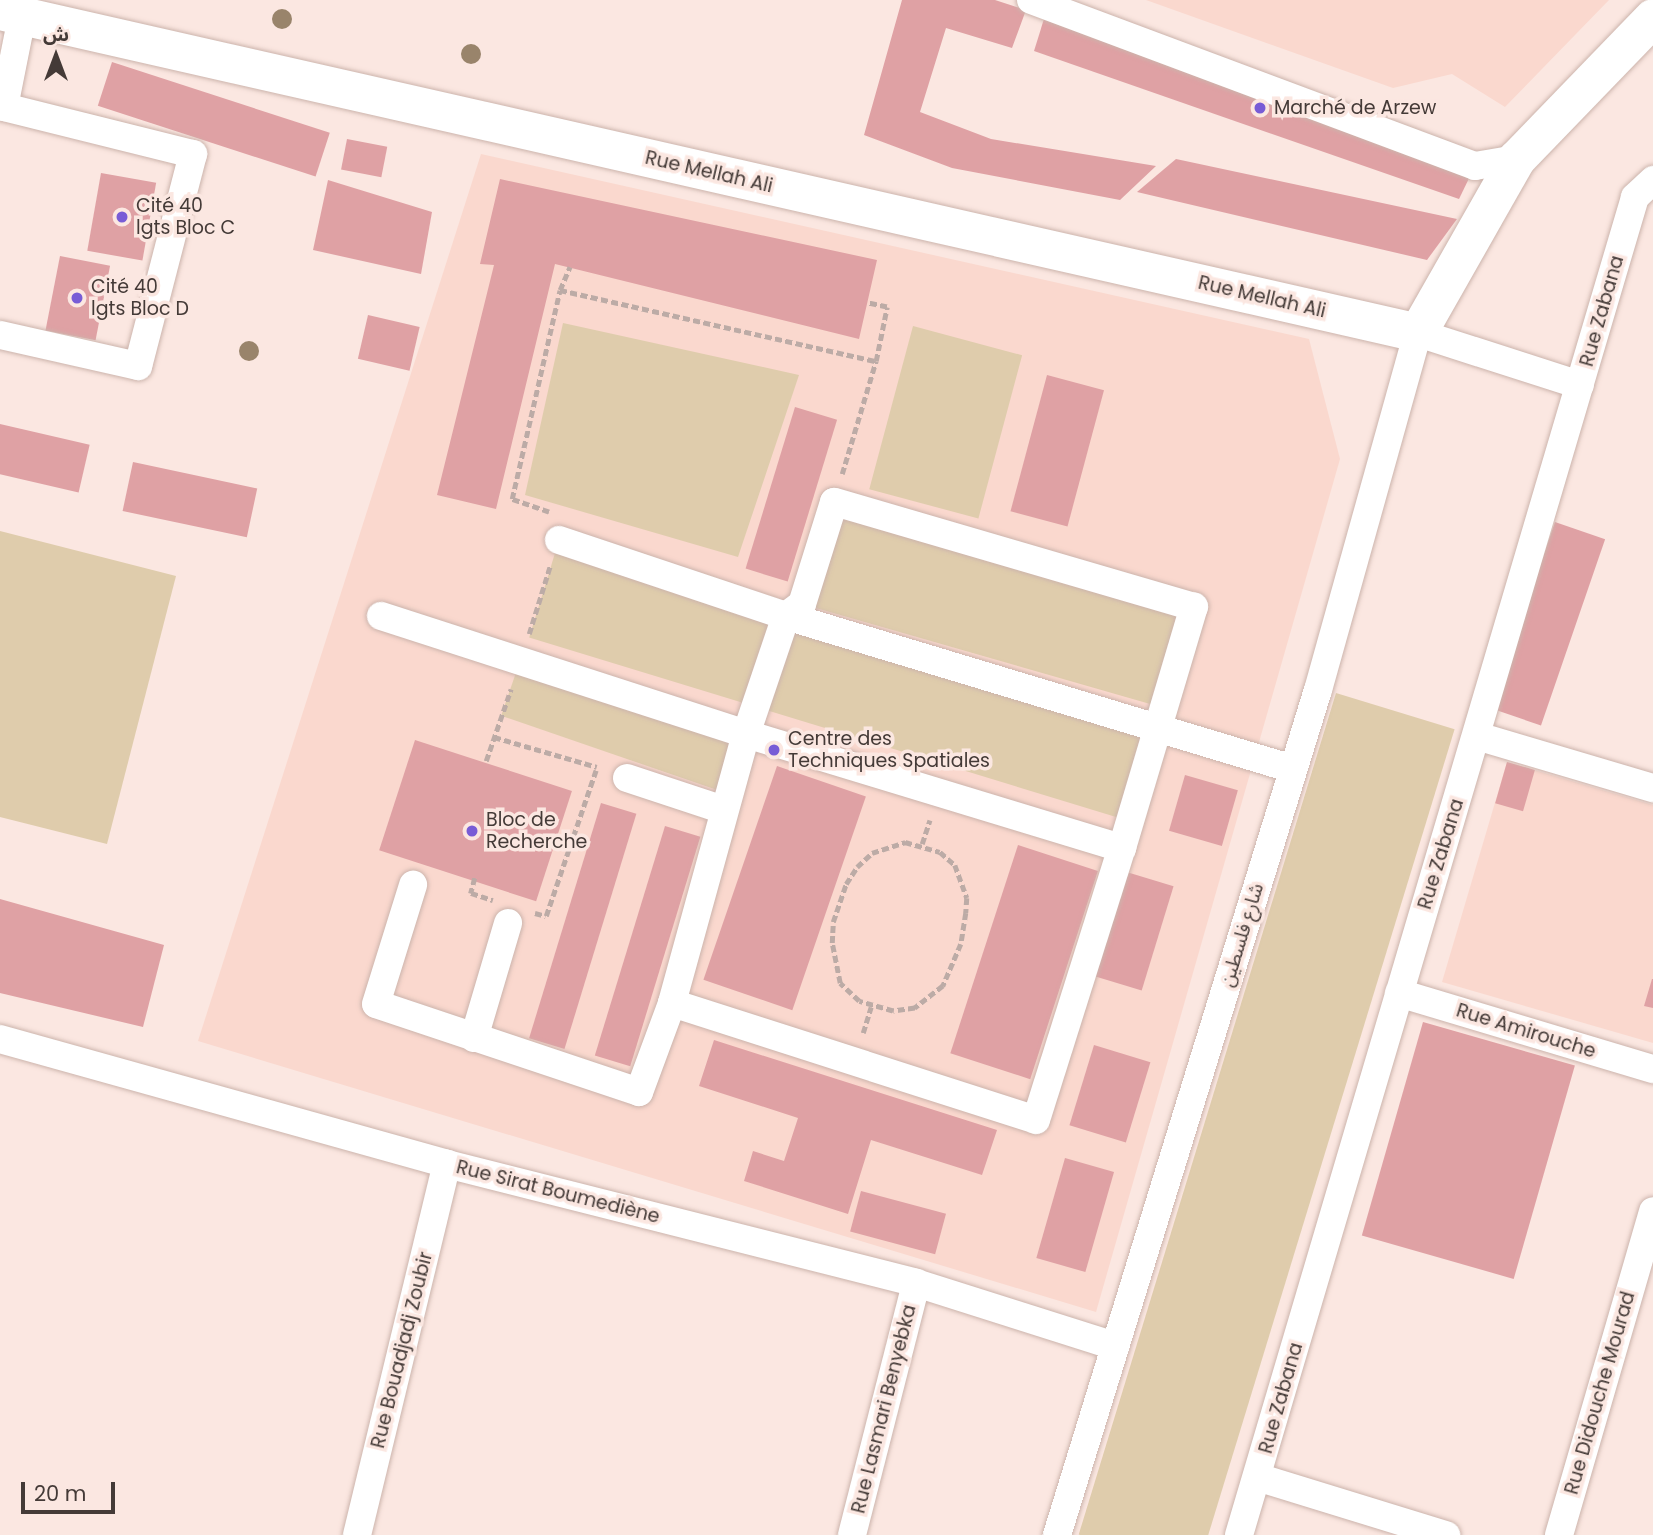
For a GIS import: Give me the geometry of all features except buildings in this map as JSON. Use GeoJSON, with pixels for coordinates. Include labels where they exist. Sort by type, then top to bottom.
{"type":"FeatureCollection","features":[{"type":"Feature","properties":{"kind":"main road","name":"Rue Mellah Ali"},"geometry":{"type":"LineString","coordinates":[[11,14],[1418,333]]}},
{"type":"Feature","properties":{"kind":"main road"},"geometry":{"type":"LineString","coordinates":[[1418,333],[1517,159],[1653,18]]}},
{"type":"Feature","properties":{"kind":"street"},"geometry":{"type":"LineString","coordinates":[[1031,0],[1475,166],[1517,159]]}},
{"type":"Feature","properties":{"kind":"street"},"geometry":{"type":"LineString","coordinates":[[0,335],[138,366],[193,154],[2,107],[11,14]]}},
{"type":"Feature","properties":{"kind":"street","name":"Rue Zabana"},"geometry":{"type":"LineString","coordinates":[[1240,1535],[1580,386],[1644,189]]}},
{"type":"Feature","properties":{"kind":"street"},"geometry":{"type":"LineString","coordinates":[[1418,333],[1580,386]]}},
{"type":"Feature","properties":{"kind":"street","name":"شارع فلسطين"},"geometry":{"type":"LineString","coordinates":[[1057,1535],[1293,769],[1418,333]]}},
{"type":"Feature","properties":{"kind":"street"},"geometry":{"type":"LineString","coordinates":[[413,885],[376,1004],[639,1092],[672,1003],[724,810],[786,616],[802,604],[834,502],[1194,607],[1161,727],[1036,1120],[672,1003]]}},
{"type":"Feature","properties":{"kind":"street"},"geometry":{"type":"LineString","coordinates":[[559,540],[786,616],[1293,769]]}},
{"type":"Feature","properties":{"kind":"street"},"geometry":{"type":"LineString","coordinates":[[381,616],[747,734],[1122,848]]}},
{"type":"Feature","properties":{"kind":"street"},"geometry":{"type":"LineString","coordinates":[[1477,736],[1653,788]]}},
{"type":"Feature","properties":{"kind":"street"},"geometry":{"type":"LineString","coordinates":[[627,778],[724,810]]}},
{"type":"Feature","properties":{"kind":"street"},"geometry":{"type":"LineString","coordinates":[[474,1038],[508,911]]}},
{"type":"Feature","properties":{"kind":"street","name":"Rue Amirouche"},"geometry":{"type":"LineString","coordinates":[[1399,993],[1653,1069]]}},
{"type":"Feature","properties":{"kind":"street","name":"Rue Sirat Boumediène"},"geometry":{"type":"LineString","coordinates":[[0,1039],[447,1164],[916,1283],[1115,1346]]}},
{"type":"Feature","properties":{"kind":"street","name":"Rue Bouadjadj Zoubir"},"geometry":{"type":"LineString","coordinates":[[357,1535],[447,1164]]}},
{"type":"Feature","properties":{"kind":"street","name":"Rue Didouche Mourad"},"geometry":{"type":"LineString","coordinates":[[1559,1535],[1653,1211]]}},
{"type":"Feature","properties":{"kind":"street","name":"Rue Lasmari Benyebka"},"geometry":{"type":"LineString","coordinates":[[852,1535],[916,1283]]}},
{"type":"Feature","properties":{"kind":"street"},"geometry":{"type":"LineString","coordinates":[[1257,1478],[1446,1535]]}},
{"type":"Feature","properties":{"kind":"path"},"geometry":{"type":"LineString","coordinates":[[486,761],[559,540],[563,517],[512,499],[560,290],[570,267]]}},
{"type":"Feature","properties":{"kind":"path"},"geometry":{"type":"LineString","coordinates":[[560,290],[876,361]]}},
{"type":"Feature","properties":{"kind":"path"},"geometry":{"type":"LineString","coordinates":[[834,502],[876,361],[887,307],[868,303]]}},
{"type":"Feature","properties":{"kind":"path"},"geometry":{"type":"LineString","coordinates":[[494,737],[627,778]]}},
{"type":"Feature","properties":{"kind":"path"},"geometry":{"type":"LineString","coordinates":[[475,878],[471,893],[508,911],[546,916],[597,767]]}},
{"type":"Feature","properties":{"kind":"path"},"geometry":{"type":"LineString","coordinates":[[905,842],[940,852],[962,879],[967,898],[961,944],[947,979],[931,999],[915,1008],[893,1011],[871,1007],[849,993],[840,983],[832,943],[838,903],[857,867],[872,853],[905,842]]}},
{"type":"Feature","properties":{"kind":"shaded area"},"geometry":{"type":"Polygon","coordinates":[[[1146,0],[1609,0],[1505,107],[1452,74],[1393,88],[1146,0]]]}},
{"type":"Feature","properties":{"kind":"shaded area","name":"Centre des Techniques Spatiales"},"geometry":{"type":"Polygon","coordinates":[[[481,154],[1309,339],[1340,459],[1096,1312],[198,1041],[481,154]]]}},
{"type":"Feature","properties":{"kind":"shaded area"},"geometry":{"type":"Polygon","coordinates":[[[563,323],[799,375],[738,557],[525,495],[563,323]]]}},
{"type":"Feature","properties":{"kind":"shaded area"},"geometry":{"type":"Polygon","coordinates":[[[913,326],[1022,355],[978,518],[869,489],[913,326]]]}},
{"type":"Feature","properties":{"kind":"shaded area"},"geometry":{"type":"Polygon","coordinates":[[[834,502],[1194,605],[1165,708],[805,605],[834,502]]]}},
{"type":"Feature","properties":{"kind":"shaded area"},"geometry":{"type":"Polygon","coordinates":[[[0,531],[176,576],[107,844],[0,817],[0,531]]]}},
{"type":"Feature","properties":{"kind":"shaded area"},"geometry":{"type":"Polygon","coordinates":[[[559,540],[1161,724],[1132,822],[529,638],[559,540]]]}},
{"type":"Feature","properties":{"kind":"shaded area"},"geometry":{"type":"Polygon","coordinates":[[[521,658],[745,735],[725,793],[501,716],[521,658]]]}},
{"type":"Feature","properties":{"kind":"shaded area"},"geometry":{"type":"Polygon","coordinates":[[[1336,693],[1455,729],[1208,1535],[1079,1535],[1336,693]]]}},
{"type":"Feature","properties":{"kind":"shaded area"},"geometry":{"type":"Polygon","coordinates":[[[1507,762],[1653,805],[1653,1043],[1442,982],[1507,762]]]}},
{"type":"Feature","properties":{"kind":"place","name":"Marché de Arzew"},"geometry":{"type":"Point","coordinates":[1260,108]}},
{"type":"Feature","properties":{"kind":"place","name":"Cité 40 lgts Bloc C"},"geometry":{"type":"Point","coordinates":[122,217]}},
{"type":"Feature","properties":{"kind":"place","name":"Cité 40 lgts Bloc D"},"geometry":{"type":"Point","coordinates":[77,298]}},
{"type":"Feature","properties":{"kind":"place","name":"Centre des Techniques Spatiales"},"geometry":{"type":"Point","coordinates":[774,750]}},
{"type":"Feature","properties":{"kind":"place","name":"Bloc de Recherche"},"geometry":{"type":"Point","coordinates":[472,831]}}]}
